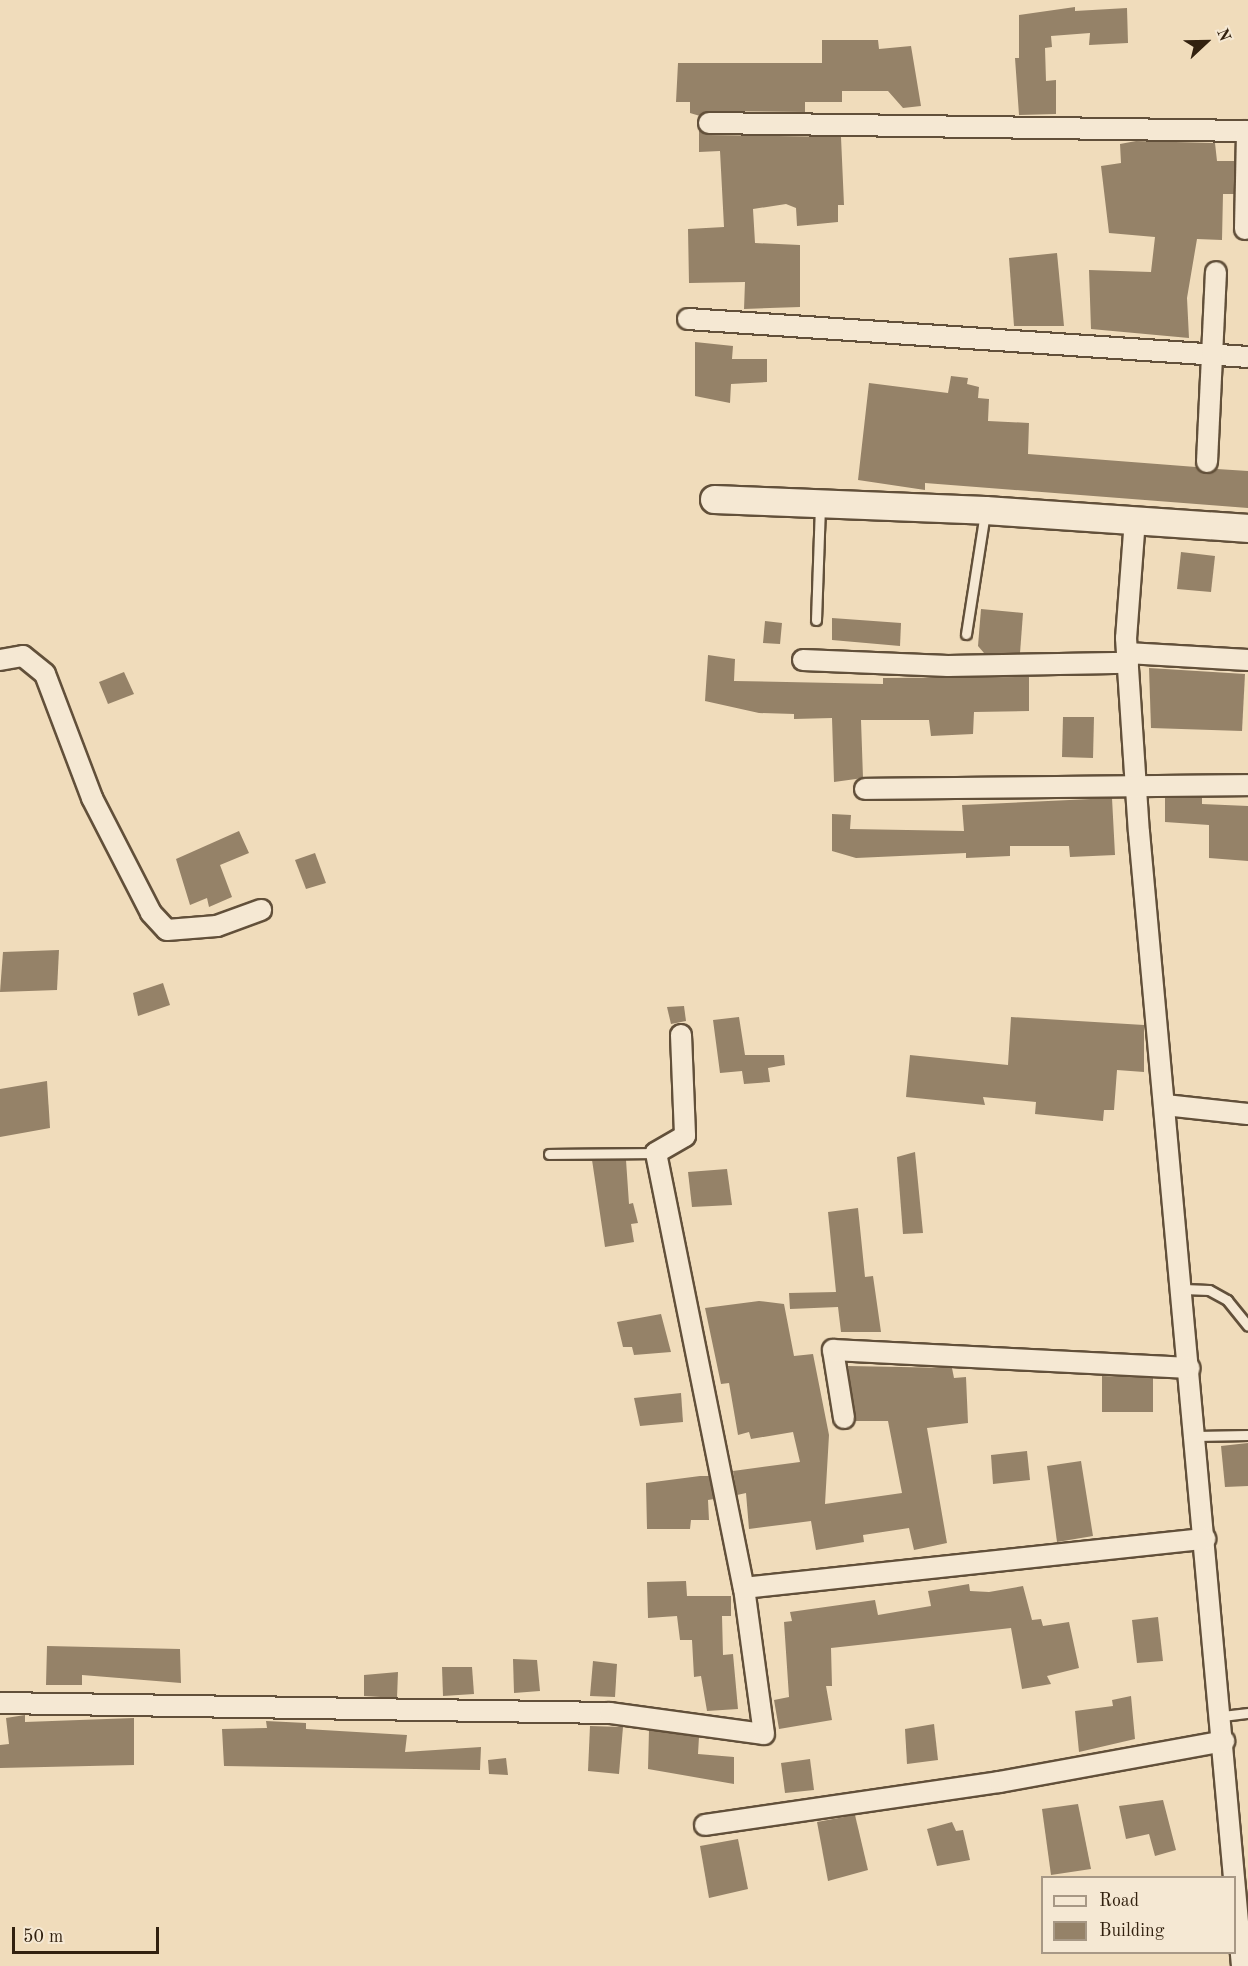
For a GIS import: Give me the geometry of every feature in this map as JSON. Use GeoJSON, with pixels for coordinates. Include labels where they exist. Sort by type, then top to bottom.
{"type":"FeatureCollection","features":[{"type":"Feature","properties":{"kind":"street"},"geometry":{"type":"LineString","coordinates":[[709,123],[1248,131],[1245,229]]}},
{"type":"Feature","properties":{"kind":"street"},"geometry":{"type":"LineString","coordinates":[[1207,462],[1216,272]]}},
{"type":"Feature","properties":{"kind":"street"},"geometry":{"type":"LineString","coordinates":[[688,319],[1248,357]]}},
{"type":"Feature","properties":{"kind":"street"},"geometry":{"type":"LineString","coordinates":[[714,499],[986,510],[1248,528]]}},
{"type":"Feature","properties":{"kind":"street"},"geometry":{"type":"LineString","coordinates":[[1135,519],[1128,658],[1136,785],[1235,1876]]}},
{"type":"Feature","properties":{"kind":"street"},"geometry":{"type":"LineString","coordinates":[[0,660],[23,656],[45,674],[97,808],[151,912],[167,930],[217,926],[261,910]]}},
{"type":"Feature","properties":{"kind":"street"},"geometry":{"type":"LineString","coordinates":[[803,660],[948,666],[1128,658],[1248,660]]}},
{"type":"Feature","properties":{"kind":"street"},"geometry":{"type":"LineString","coordinates":[[865,789],[1248,785]]}},
{"type":"Feature","properties":{"kind":"street"},"geometry":{"type":"LineString","coordinates":[[0,1703],[610,1713],[765,1734],[744,1588],[656,1153],[685,1136],[681,1035]]}},
{"type":"Feature","properties":{"kind":"street"},"geometry":{"type":"LineString","coordinates":[[1165,1105],[1248,1114]]}},
{"type":"Feature","properties":{"kind":"street"},"geometry":{"type":"LineString","coordinates":[[844,1418],[833,1350],[1190,1368]]}},
{"type":"Feature","properties":{"kind":"street"},"geometry":{"type":"LineString","coordinates":[[744,1588],[1205,1539]]}},
{"type":"Feature","properties":{"kind":"street"},"geometry":{"type":"LineString","coordinates":[[705,1825],[999,1782],[1224,1741]]}},
{"type":"Feature","properties":{"kind":"street"},"geometry":{"type":"LineString","coordinates":[[1236,1891],[1242,1966],[1248,1963]]}},
{"type":"Feature","properties":{"kind":"lane"},"geometry":{"type":"LineString","coordinates":[[816,620],[820,503]]}},
{"type":"Feature","properties":{"kind":"lane"},"geometry":{"type":"LineString","coordinates":[[966,634],[986,510]]}},
{"type":"Feature","properties":{"kind":"lane"},"geometry":{"type":"LineString","coordinates":[[549,1154],[656,1153]]}},
{"type":"Feature","properties":{"kind":"lane"},"geometry":{"type":"LineString","coordinates":[[1183,1289],[1209,1290],[1227,1300],[1248,1326]]}},
{"type":"Feature","properties":{"kind":"lane"},"geometry":{"type":"LineString","coordinates":[[1196,1436],[1248,1435]]}},
{"type":"Feature","properties":{"kind":"lane"},"geometry":{"type":"LineString","coordinates":[[1222,1716],[1248,1713]]}},
{"type":"Feature","properties":{"kind":"building"},"geometry":{"type":"Polygon","coordinates":[[[1075,7],[1075,11],[1127,8],[1128,43],[1089,45],[1090,33],[1051,36],[1052,47],[1045,48],[1046,81],[1056,80],[1056,114],[1019,115],[1015,58],[1019,58],[1019,15],[1075,7]]]}},
{"type":"Feature","properties":{"kind":"building"},"geometry":{"type":"Polygon","coordinates":[[[822,40],[878,40],[879,49],[911,46],[921,106],[903,108],[888,91],[842,91],[842,102],[805,102],[805,112],[709,111],[700,116],[690,113],[690,102],[676,102],[678,63],[822,63],[822,40]]]}},
{"type":"Feature","properties":{"kind":"building"},"geometry":{"type":"Polygon","coordinates":[[[699,130],[709,135],[841,137],[844,205],[838,205],[838,222],[797,226],[796,208],[786,204],[753,209],[755,243],[800,245],[800,307],[744,309],[745,282],[689,283],[688,229],[724,227],[720,151],[699,152],[699,130]]]}},
{"type":"Feature","properties":{"kind":"building"},"geometry":{"type":"Polygon","coordinates":[[[1136,141],[1215,143],[1217,161],[1234,161],[1234,194],[1223,194],[1222,240],[1197,239],[1187,298],[1189,338],[1091,329],[1089,270],[1151,272],[1155,237],[1109,233],[1101,166],[1121,163],[1120,144],[1136,141]]]}},
{"type":"Feature","properties":{"kind":"building"},"geometry":{"type":"Polygon","coordinates":[[[1057,253],[1064,326],[1014,326],[1009,258],[1057,253]]]}},
{"type":"Feature","properties":{"kind":"building"},"geometry":{"type":"Polygon","coordinates":[[[695,342],[733,346],[732,359],[767,359],[767,382],[731,384],[730,403],[695,396],[695,342]]]}},
{"type":"Feature","properties":{"kind":"building"},"geometry":{"type":"Polygon","coordinates":[[[951,376],[968,378],[967,384],[979,387],[978,398],[989,399],[988,421],[1029,423],[1028,454],[1196,467],[1206,474],[1217,469],[1248,471],[1248,508],[925,483],[925,490],[858,480],[869,383],[948,393],[951,376]]]}},
{"type":"Feature","properties":{"kind":"building"},"geometry":{"type":"Polygon","coordinates":[[[1181,552],[1215,556],[1211,592],[1177,589],[1181,552]]]}},
{"type":"Feature","properties":{"kind":"building"},"geometry":{"type":"Polygon","coordinates":[[[981,609],[1023,613],[1020,653],[984,653],[978,646],[981,609]]]}},
{"type":"Feature","properties":{"kind":"building"},"geometry":{"type":"Polygon","coordinates":[[[832,618],[901,623],[900,646],[832,640],[832,618]]]}},
{"type":"Feature","properties":{"kind":"building"},"geometry":{"type":"Polygon","coordinates":[[[765,621],[782,623],[780,644],[763,643],[765,621]]]}},
{"type":"Feature","properties":{"kind":"building"},"geometry":{"type":"Polygon","coordinates":[[[708,655],[735,659],[734,681],[883,684],[883,678],[1029,677],[1029,711],[974,712],[973,734],[931,736],[929,720],[861,720],[863,778],[834,782],[832,718],[794,719],[794,714],[759,713],[705,701],[708,655]]]}},
{"type":"Feature","properties":{"kind":"building"},"geometry":{"type":"Polygon","coordinates":[[[1149,668],[1245,674],[1242,731],[1151,728],[1149,668]]]}},
{"type":"Feature","properties":{"kind":"building"},"geometry":{"type":"Polygon","coordinates":[[[124,672],[134,694],[108,704],[99,682],[124,672]]]}},
{"type":"Feature","properties":{"kind":"building"},"geometry":{"type":"Polygon","coordinates":[[[1063,717],[1094,717],[1093,758],[1062,757],[1063,717]]]}},
{"type":"Feature","properties":{"kind":"building"},"geometry":{"type":"Polygon","coordinates":[[[1202,797],[1202,804],[1248,806],[1248,861],[1209,858],[1209,825],[1165,822],[1165,798],[1202,797]]]}},
{"type":"Feature","properties":{"kind":"building"},"geometry":{"type":"Polygon","coordinates":[[[1112,798],[1115,855],[1070,857],[1069,846],[1010,846],[1010,856],[966,858],[966,853],[856,858],[832,851],[832,814],[851,815],[850,829],[964,831],[962,805],[1112,798]]]}},
{"type":"Feature","properties":{"kind":"building"},"geometry":{"type":"Polygon","coordinates":[[[239,831],[249,853],[220,865],[232,897],[209,907],[207,898],[190,905],[176,859],[239,831]]]}},
{"type":"Feature","properties":{"kind":"building"},"geometry":{"type":"Polygon","coordinates":[[[315,853],[326,883],[306,889],[295,860],[315,853]]]}},
{"type":"Feature","properties":{"kind":"building"},"geometry":{"type":"Polygon","coordinates":[[[59,950],[57,990],[0,992],[3,952],[59,950]]]}},
{"type":"Feature","properties":{"kind":"building"},"geometry":{"type":"Polygon","coordinates":[[[163,983],[170,1005],[138,1016],[133,993],[163,983]]]}},
{"type":"Feature","properties":{"kind":"building"},"geometry":{"type":"Polygon","coordinates":[[[684,1006],[686,1021],[671,1024],[667,1007],[684,1006]]]}},
{"type":"Feature","properties":{"kind":"building"},"geometry":{"type":"Polygon","coordinates":[[[739,1017],[745,1055],[784,1055],[785,1065],[768,1068],[770,1082],[744,1084],[742,1071],[720,1073],[713,1020],[739,1017]]]}},
{"type":"Feature","properties":{"kind":"building"},"geometry":{"type":"Polygon","coordinates":[[[1011,1017],[1144,1025],[1144,1072],[1117,1070],[1114,1110],[1104,1110],[1103,1121],[1035,1114],[1036,1102],[983,1097],[985,1105],[906,1097],[910,1055],[1008,1065],[1011,1017]]]}},
{"type":"Feature","properties":{"kind":"building"},"geometry":{"type":"Polygon","coordinates":[[[47,1081],[50,1128],[0,1137],[0,1089],[47,1081]]]}},
{"type":"Feature","properties":{"kind":"building"},"geometry":{"type":"Polygon","coordinates":[[[915,1152],[923,1233],[903,1234],[897,1157],[915,1152]]]}},
{"type":"Feature","properties":{"kind":"building"},"geometry":{"type":"Polygon","coordinates":[[[592,1160],[626,1160],[629,1204],[633,1203],[638,1223],[631,1224],[634,1242],[605,1247],[592,1160]]]}},
{"type":"Feature","properties":{"kind":"building"},"geometry":{"type":"Polygon","coordinates":[[[727,1169],[732,1205],[692,1207],[688,1172],[727,1169]]]}},
{"type":"Feature","properties":{"kind":"building"},"geometry":{"type":"Polygon","coordinates":[[[858,1208],[865,1277],[873,1276],[881,1332],[841,1332],[838,1307],[790,1309],[789,1293],[836,1292],[828,1212],[858,1208]]]}},
{"type":"Feature","properties":{"kind":"building"},"geometry":{"type":"Polygon","coordinates":[[[759,1301],[784,1304],[794,1356],[813,1354],[829,1435],[825,1504],[902,1493],[888,1421],[855,1421],[848,1366],[952,1368],[954,1378],[966,1377],[968,1423],[927,1428],[947,1543],[914,1550],[909,1528],[863,1535],[864,1542],[816,1550],[811,1521],[749,1529],[746,1493],[737,1495],[733,1471],[800,1462],[793,1432],[751,1439],[749,1432],[738,1435],[729,1383],[721,1384],[705,1308],[759,1301]]]}},
{"type":"Feature","properties":{"kind":"building"},"geometry":{"type":"Polygon","coordinates":[[[661,1314],[671,1352],[634,1355],[632,1347],[623,1347],[617,1322],[661,1314]]]}},
{"type":"Feature","properties":{"kind":"building"},"geometry":{"type":"Polygon","coordinates":[[[1102,1376],[1153,1378],[1153,1412],[1102,1412],[1102,1376]]]}},
{"type":"Feature","properties":{"kind":"building"},"geometry":{"type":"Polygon","coordinates":[[[681,1393],[683,1422],[640,1426],[634,1398],[681,1393]]]}},
{"type":"Feature","properties":{"kind":"building"},"geometry":{"type":"Polygon","coordinates":[[[1248,1443],[1248,1486],[1225,1487],[1221,1446],[1248,1443]]]}},
{"type":"Feature","properties":{"kind":"building"},"geometry":{"type":"Polygon","coordinates":[[[1027,1451],[1030,1480],[993,1484],[991,1455],[1027,1451]]]}},
{"type":"Feature","properties":{"kind":"building"},"geometry":{"type":"Polygon","coordinates":[[[1081,1461],[1093,1536],[1057,1542],[1047,1466],[1081,1461]]]}},
{"type":"Feature","properties":{"kind":"building"},"geometry":{"type":"Polygon","coordinates":[[[709,1476],[714,1499],[708,1500],[709,1520],[691,1520],[690,1529],[647,1529],[646,1483],[709,1476]]]}},
{"type":"Feature","properties":{"kind":"building"},"geometry":{"type":"Polygon","coordinates":[[[686,1581],[687,1596],[731,1596],[731,1616],[722,1616],[723,1655],[733,1654],[738,1709],[707,1711],[701,1676],[694,1677],[692,1640],[680,1640],[677,1616],[648,1618],[647,1582],[686,1581]]]}},
{"type":"Feature","properties":{"kind":"building"},"geometry":{"type":"Polygon","coordinates":[[[969,1584],[970,1591],[989,1592],[1023,1586],[1032,1620],[1041,1619],[1043,1626],[1069,1622],[1079,1668],[1047,1676],[1051,1684],[1022,1689],[1011,1628],[831,1648],[832,1686],[826,1686],[832,1720],[779,1729],[774,1700],[789,1697],[784,1622],[792,1621],[790,1612],[875,1600],[878,1615],[931,1606],[928,1591],[969,1584]]]}},
{"type":"Feature","properties":{"kind":"building"},"geometry":{"type":"Polygon","coordinates":[[[1158,1617],[1163,1661],[1137,1663],[1132,1620],[1158,1617]]]}},
{"type":"Feature","properties":{"kind":"building"},"geometry":{"type":"Polygon","coordinates":[[[47,1646],[180,1649],[181,1683],[82,1675],[82,1685],[46,1685],[47,1646]]]}},
{"type":"Feature","properties":{"kind":"building"},"geometry":{"type":"Polygon","coordinates":[[[513,1659],[537,1660],[540,1691],[514,1693],[513,1659]]]}},
{"type":"Feature","properties":{"kind":"building"},"geometry":{"type":"Polygon","coordinates":[[[593,1661],[617,1664],[615,1697],[590,1696],[593,1661]]]}},
{"type":"Feature","properties":{"kind":"building"},"geometry":{"type":"Polygon","coordinates":[[[442,1667],[472,1667],[474,1694],[443,1696],[442,1667]]]}},
{"type":"Feature","properties":{"kind":"building"},"geometry":{"type":"Polygon","coordinates":[[[398,1672],[397,1698],[364,1696],[364,1675],[398,1672]]]}},
{"type":"Feature","properties":{"kind":"building"},"geometry":{"type":"Polygon","coordinates":[[[1131,1696],[1135,1739],[1079,1752],[1075,1711],[1113,1706],[1112,1700],[1131,1696]]]}},
{"type":"Feature","properties":{"kind":"building"},"geometry":{"type":"Polygon","coordinates":[[[25,1715],[25,1722],[134,1718],[134,1765],[0,1768],[0,1745],[9,1744],[6,1718],[25,1715]]]}},
{"type":"Feature","properties":{"kind":"building"},"geometry":{"type":"Polygon","coordinates":[[[266,1721],[306,1723],[306,1729],[407,1735],[405,1752],[481,1747],[480,1770],[224,1766],[222,1729],[267,1728],[266,1721]]]}},
{"type":"Feature","properties":{"kind":"building"},"geometry":{"type":"Polygon","coordinates":[[[934,1724],[938,1760],[907,1764],[905,1729],[934,1724]]]}},
{"type":"Feature","properties":{"kind":"building"},"geometry":{"type":"Polygon","coordinates":[[[590,1726],[623,1727],[619,1774],[588,1771],[590,1726]]]}},
{"type":"Feature","properties":{"kind":"building"},"geometry":{"type":"Polygon","coordinates":[[[649,1730],[699,1737],[698,1754],[734,1757],[734,1784],[648,1769],[649,1730]]]}},
{"type":"Feature","properties":{"kind":"building"},"geometry":{"type":"Polygon","coordinates":[[[506,1758],[508,1775],[489,1774],[488,1760],[506,1758]]]}},
{"type":"Feature","properties":{"kind":"building"},"geometry":{"type":"Polygon","coordinates":[[[810,1759],[814,1790],[785,1793],[781,1763],[810,1759]]]}},
{"type":"Feature","properties":{"kind":"building"},"geometry":{"type":"Polygon","coordinates":[[[1163,1800],[1176,1850],[1155,1856],[1149,1834],[1126,1839],[1119,1806],[1163,1800]]]}},
{"type":"Feature","properties":{"kind":"building"},"geometry":{"type":"Polygon","coordinates":[[[1078,1804],[1091,1869],[1051,1875],[1042,1809],[1078,1804]]]}},
{"type":"Feature","properties":{"kind":"building"},"geometry":{"type":"Polygon","coordinates":[[[855,1815],[868,1870],[828,1881],[817,1822],[855,1815]]]}},
{"type":"Feature","properties":{"kind":"building"},"geometry":{"type":"Polygon","coordinates":[[[952,1822],[956,1831],[963,1830],[970,1860],[937,1866],[927,1829],[952,1822]]]}},
{"type":"Feature","properties":{"kind":"building"},"geometry":{"type":"Polygon","coordinates":[[[738,1839],[748,1889],[709,1898],[700,1846],[738,1839]]]}}]}
